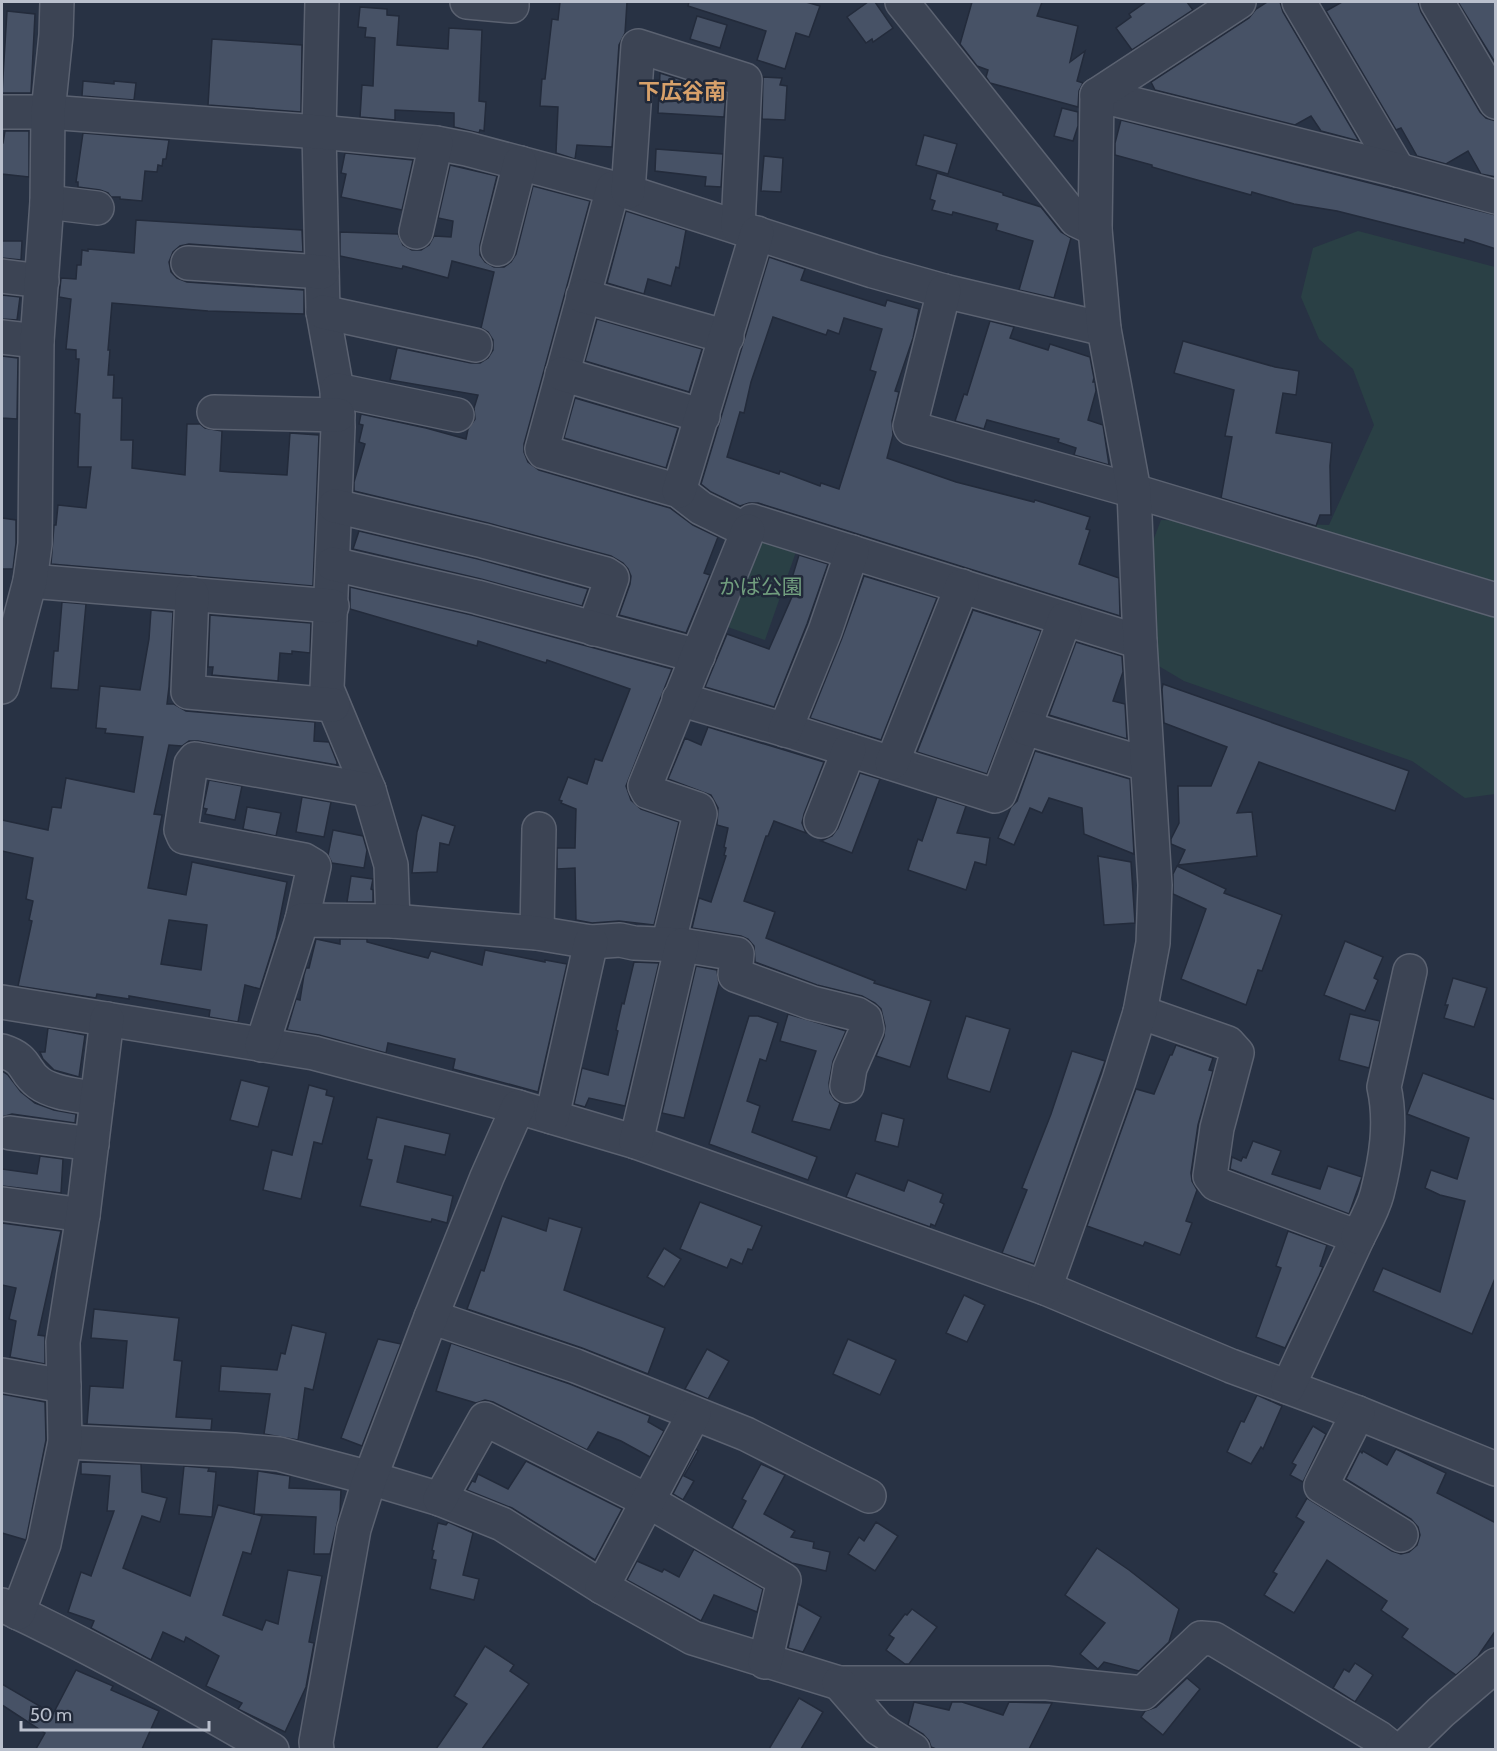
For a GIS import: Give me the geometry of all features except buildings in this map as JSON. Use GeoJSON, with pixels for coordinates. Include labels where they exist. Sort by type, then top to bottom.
{"type":"FeatureCollection","features":[{"type":"Feature","properties":{"kind":"street"},"geometry":{"type":"LineString","coordinates":[[2,687],[9,633],[30,581],[35,544],[37,341],[47,202],[48,112],[57,2]]}},
{"type":"Feature","properties":{"kind":"street"},"geometry":{"type":"LineString","coordinates":[[322,2],[319,132],[323,312],[337,403],[332,606],[327,689],[369,790],[391,866],[393,921]]}},
{"type":"Feature","properties":{"kind":"street"},"geometry":{"type":"LineString","coordinates":[[467,2],[512,6],[512,2]]}},
{"type":"Feature","properties":{"kind":"street"},"geometry":{"type":"LineString","coordinates":[[902,2],[1076,220],[1095,229]]}},
{"type":"Feature","properties":{"kind":"street"},"geometry":{"type":"LineString","coordinates":[[1097,95],[1239,2]]}},
{"type":"Feature","properties":{"kind":"street"},"geometry":{"type":"LineString","coordinates":[[1299,2],[1398,170]]}},
{"type":"Feature","properties":{"kind":"street"},"geometry":{"type":"LineString","coordinates":[[1437,2],[1496,102]]}},
{"type":"Feature","properties":{"kind":"street"},"geometry":{"type":"LineString","coordinates":[[679,491],[727,337],[748,230],[745,80],[638,45],[621,190],[584,296],[542,449],[544,452],[679,491],[701,508],[748,531]]}},
{"type":"Feature","properties":{"kind":"street"},"geometry":{"type":"LineString","coordinates":[[1045,1288],[1097,1146],[1140,1011],[1152,943],[1155,885],[1146,764],[1134,491],[1104,329],[1095,229],[1097,95]]}},
{"type":"Feature","properties":{"kind":"street"},"geometry":{"type":"LineString","coordinates":[[1097,95],[1398,170],[1496,197]]}},
{"type":"Feature","properties":{"kind":"street"},"geometry":{"type":"LineString","coordinates":[[2,112],[48,112],[319,132],[467,148],[621,190],[873,272],[1104,329]]}},
{"type":"Feature","properties":{"kind":"street"},"geometry":{"type":"LineString","coordinates":[[416,232],[436,143]]}},
{"type":"Feature","properties":{"kind":"street"},"geometry":{"type":"LineString","coordinates":[[498,249],[520,163]]}},
{"type":"Feature","properties":{"kind":"street"},"geometry":{"type":"LineString","coordinates":[[47,202],[97,208]]}},
{"type":"Feature","properties":{"kind":"street"},"geometry":{"type":"LineString","coordinates":[[188,263],[322,272]]}},
{"type":"Feature","properties":{"kind":"street"},"geometry":{"type":"LineString","coordinates":[[2,276],[42,281]]}},
{"type":"Feature","properties":{"kind":"street"},"geometry":{"type":"LineString","coordinates":[[944,291],[911,428],[1134,491],[1496,600]]}},
{"type":"Feature","properties":{"kind":"street"},"geometry":{"type":"LineString","coordinates":[[584,296],[727,337]]}},
{"type":"Feature","properties":{"kind":"street"},"geometry":{"type":"LineString","coordinates":[[323,312],[475,345]]}},
{"type":"Feature","properties":{"kind":"street"},"geometry":{"type":"LineString","coordinates":[[2,337],[37,341]]}},
{"type":"Feature","properties":{"kind":"street"},"geometry":{"type":"LineString","coordinates":[[562,374],[703,416]]}},
{"type":"Feature","properties":{"kind":"street"},"geometry":{"type":"LineString","coordinates":[[214,412],[337,403],[457,415]]}},
{"type":"Feature","properties":{"kind":"street"},"geometry":{"type":"LineString","coordinates":[[335,506],[483,541],[606,574],[612,578],[594,629]]}},
{"type":"Feature","properties":{"kind":"street"},"geometry":{"type":"LineString","coordinates":[[636,1142],[700,814],[698,809],[648,792],[645,786],[752,521],[1140,642]]}},
{"type":"Feature","properties":{"kind":"street"},"geometry":{"type":"LineString","coordinates":[[785,730],[825,631],[852,552]]}},
{"type":"Feature","properties":{"kind":"street"},"geometry":{"type":"LineString","coordinates":[[333,564],[477,597],[698,656]]}},
{"type":"Feature","properties":{"kind":"street"},"geometry":{"type":"LineString","coordinates":[[30,581],[332,606]]}},
{"type":"Feature","properties":{"kind":"street"},"geometry":{"type":"LineString","coordinates":[[892,763],[962,586]]}},
{"type":"Feature","properties":{"kind":"street"},"geometry":{"type":"LineString","coordinates":[[192,594],[188,692],[333,705]]}},
{"type":"Feature","properties":{"kind":"street"},"geometry":{"type":"LineString","coordinates":[[679,699],[995,796],[999,794],[1065,619]]}},
{"type":"Feature","properties":{"kind":"street"},"geometry":{"type":"LineString","coordinates":[[1025,728],[1146,764]]}},
{"type":"Feature","properties":{"kind":"street"},"geometry":{"type":"LineString","coordinates":[[821,821],[849,750]]}},
{"type":"Feature","properties":{"kind":"street"},"geometry":{"type":"LineString","coordinates":[[262,1045],[302,920],[314,866],[304,860],[184,837],[181,831],[191,764],[195,759],[369,790]]}},
{"type":"Feature","properties":{"kind":"street"},"geometry":{"type":"LineString","coordinates":[[537,933],[539,829]]}},
{"type":"Feature","properties":{"kind":"street"},"geometry":{"type":"LineString","coordinates":[[302,920],[393,921],[537,933],[591,942],[620,940],[675,945],[737,954],[735,975],[743,980],[812,1003],[857,1014],[864,1019],[867,1029],[850,1068],[847,1086]]}},
{"type":"Feature","properties":{"kind":"street"},"geometry":{"type":"LineString","coordinates":[[552,1117],[591,942]]}},
{"type":"Feature","properties":{"kind":"street"},"geometry":{"type":"LineString","coordinates":[[1288,1387],[1377,1195],[1389,1128],[1384,1087],[1410,971]]}},
{"type":"Feature","properties":{"kind":"street"},"geometry":{"type":"LineString","coordinates":[[2,1002],[314,1053],[518,1107],[636,1142],[1045,1288],[1231,1366],[1358,1413],[1489,1466],[1496,1492]]}},
{"type":"Feature","properties":{"kind":"street"},"geometry":{"type":"LineString","coordinates":[[1140,1011],[1228,1043],[1237,1053],[1217,1128],[1210,1176],[1216,1184],[1358,1237]]}},
{"type":"Feature","properties":{"kind":"street"},"geometry":{"type":"LineString","coordinates":[[107,1019],[83,1215],[63,1342],[65,1442],[44,1544],[10,1609],[134,1671],[272,1749]]}},
{"type":"Feature","properties":{"kind":"street"},"geometry":{"type":"LineString","coordinates":[[2,1051],[24,1062],[32,1078],[47,1089],[97,1099]]}},
{"type":"Feature","properties":{"kind":"street"},"geometry":{"type":"LineString","coordinates":[[317,1749],[316,1742],[354,1529],[370,1478],[431,1317],[487,1177],[518,1107]]}},
{"type":"Feature","properties":{"kind":"street"},"geometry":{"type":"LineString","coordinates":[[10,1133],[92,1144]]}},
{"type":"Feature","properties":{"kind":"street"},"geometry":{"type":"LineString","coordinates":[[3,1204],[83,1215]]}},
{"type":"Feature","properties":{"kind":"street"},"geometry":{"type":"LineString","coordinates":[[431,1317],[576,1366],[746,1434],[869,1496]]}},
{"type":"Feature","properties":{"kind":"street"},"geometry":{"type":"LineString","coordinates":[[2,1375],[64,1386]]}},
{"type":"Feature","properties":{"kind":"street"},"geometry":{"type":"LineString","coordinates":[[1358,1413],[1321,1486],[1401,1535]]}},
{"type":"Feature","properties":{"kind":"street"},"geometry":{"type":"LineString","coordinates":[[602,1587],[694,1414]]}},
{"type":"Feature","properties":{"kind":"street"},"geometry":{"type":"LineString","coordinates":[[440,1499],[485,1419],[648,1502],[784,1580],[765,1662]]}},
{"type":"Feature","properties":{"kind":"street"},"geometry":{"type":"LineString","coordinates":[[65,1442],[279,1454],[440,1499],[502,1524],[602,1587],[693,1638],[839,1683],[1047,1683],[1143,1693],[1202,1638],[1214,1639],[1394,1749]]}},
{"type":"Feature","properties":{"kind":"street"},"geometry":{"type":"LineString","coordinates":[[1402,1749],[1441,1712],[1494,1669]]}},
{"type":"Feature","properties":{"kind":"street"},"geometry":{"type":"LineString","coordinates":[[839,1683],[878,1728],[913,1749]]}},
{"type":"Feature","properties":{"kind":"green space"},"geometry":{"type":"Polygon","coordinates":[[[1358,231],[1495,267],[1495,794],[1465,798],[1412,761],[1184,681],[1157,665],[1150,549],[1161,520],[1329,525],[1374,425],[1353,369],[1319,339],[1301,297],[1313,248],[1358,231]]]}},
{"type":"Feature","properties":{"kind":"green space","name":"かば公園"},"geometry":{"type":"Polygon","coordinates":[[[758,532],[798,546],[765,640],[725,626],[758,532]]]}},
{"type":"Feature","properties":{"kind":"district","name":"下広谷南"},"geometry":{"type":"Point","coordinates":[682,91]}}]}
